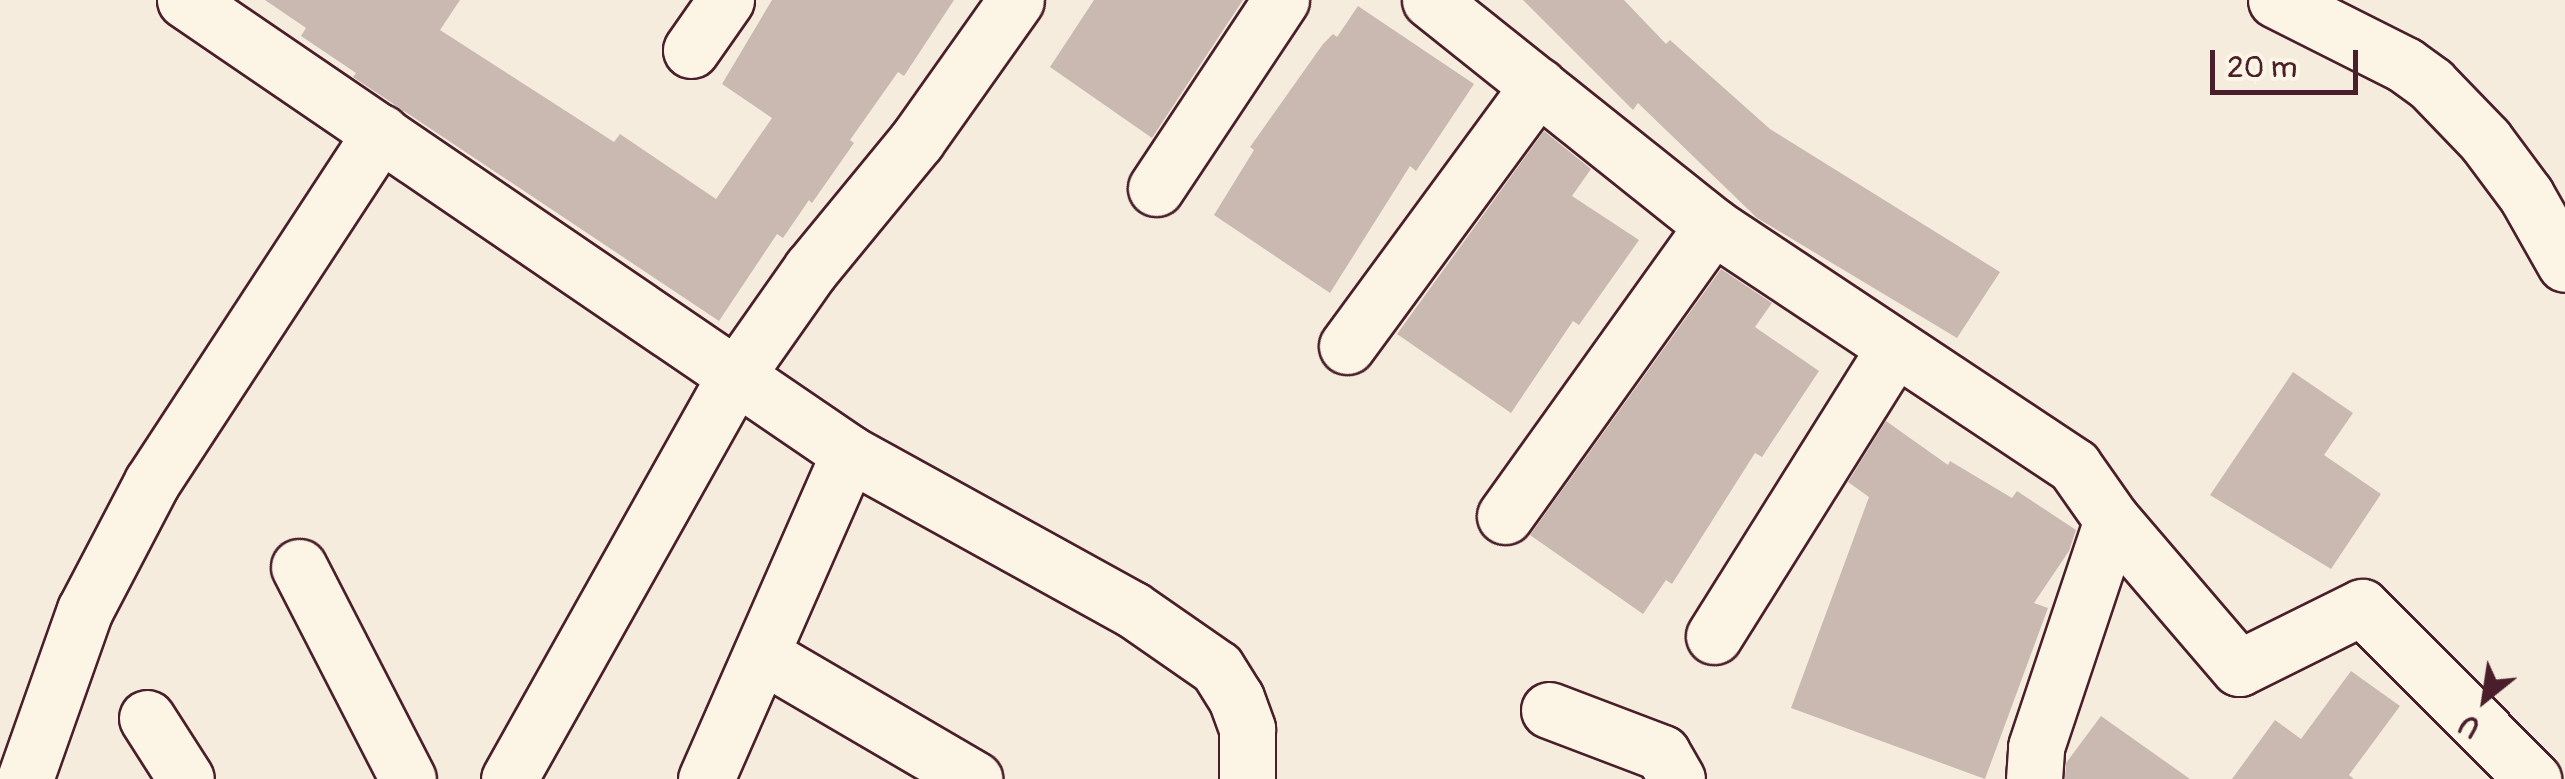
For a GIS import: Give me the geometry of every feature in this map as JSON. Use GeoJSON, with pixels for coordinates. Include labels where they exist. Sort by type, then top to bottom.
{"type":"FeatureCollection","features":[{"type":"Feature","properties":{"kind":"street"},"geometry":{"type":"LineString","coordinates":[[185,0],[849,453],[1132,609],[1217,668],[1236,698],[1247,729],[1247,779]]}},
{"type":"Feature","properties":{"kind":"street"},"geometry":{"type":"LineString","coordinates":[[691,50],[726,0]]}},
{"type":"Feature","properties":{"kind":"street"},"geometry":{"type":"LineString","coordinates":[[510,779],[735,377],[812,270],[917,140],[1016,0]]}},
{"type":"Feature","properties":{"kind":"street"},"geometry":{"type":"LineString","coordinates":[[1156,188],[1282,0]]}},
{"type":"Feature","properties":{"kind":"street"},"geometry":{"type":"LineString","coordinates":[[1430,0],[1713,226],[1894,350],[2074,466],[2112,520],[2240,668],[2362,607],[2532,779]]}},
{"type":"Feature","properties":{"kind":"street"},"geometry":{"type":"LineString","coordinates":[[2276,0],[2404,65],[2431,84],[2485,140],[2526,195],[2565,264]]}},
{"type":"Feature","properties":{"kind":"street"},"geometry":{"type":"LineString","coordinates":[[1346,346],[1538,86]]}},
{"type":"Feature","properties":{"kind":"street"},"geometry":{"type":"LineString","coordinates":[[25,779],[85,610],[152,482],[382,132]]}},
{"type":"Feature","properties":{"kind":"street"},"geometry":{"type":"LineString","coordinates":[[1504,516],[1713,226]]}},
{"type":"Feature","properties":{"kind":"street"},"geometry":{"type":"LineString","coordinates":[[1714,636],[1894,350]]}},
{"type":"Feature","properties":{"kind":"street"},"geometry":{"type":"LineString","coordinates":[[706,779],[849,453]]}},
{"type":"Feature","properties":{"kind":"street"},"geometry":{"type":"LineString","coordinates":[[2034,779],[2036,747],[2112,520]]}},
{"type":"Feature","properties":{"kind":"street"},"geometry":{"type":"LineString","coordinates":[[298,567],[408,779]]}},
{"type":"Feature","properties":{"kind":"street"},"geometry":{"type":"LineString","coordinates":[[762,655],[974,779]]}},
{"type":"Feature","properties":{"kind":"street"},"geometry":{"type":"LineString","coordinates":[[1550,710],[1662,753],[1677,779]]}},
{"type":"Feature","properties":{"kind":"street"},"geometry":{"type":"LineString","coordinates":[[147,718],[186,779]]}},
{"type":"Feature","properties":{"kind":"building"},"geometry":{"type":"Polygon","coordinates":[[[265,0],[460,0],[440,30],[614,142],[620,134],[716,199],[772,118],[722,84],[772,0],[954,0],[904,76],[898,72],[850,140],[854,143],[812,203],[809,200],[783,238],[777,234],[719,321],[353,77],[356,73],[301,36],[306,28],[265,0]]]}},
{"type":"Feature","properties":{"kind":"building"},"geometry":{"type":"Polygon","coordinates":[[[1094,0],[1243,0],[1152,138],[1050,67],[1094,0]]]}},
{"type":"Feature","properties":{"kind":"building"},"geometry":{"type":"Polygon","coordinates":[[[1523,0],[1624,0],[1666,44],[1670,40],[1770,129],[2000,272],[1957,338],[1757,218],[1638,103],[1633,110],[1523,0]]]}},
{"type":"Feature","properties":{"kind":"building"},"geometry":{"type":"Polygon","coordinates":[[[1358,6],[1474,84],[1416,171],[1410,166],[1330,293],[1214,215],[1254,150],[1250,147],[1323,44],[1333,34],[1337,37],[1358,6]]]}},
{"type":"Feature","properties":{"kind":"building"},"geometry":{"type":"Polygon","coordinates":[[[1544,131],[1591,169],[1572,196],[1639,240],[1579,325],[1573,321],[1511,413],[1397,334],[1544,131]]]}},
{"type":"Feature","properties":{"kind":"building"},"geometry":{"type":"Polygon","coordinates":[[[1721,269],[1772,303],[1755,327],[1819,371],[1762,457],[1755,453],[1672,584],[1666,580],[1643,614],[1530,535],[1721,269]]]}},
{"type":"Feature","properties":{"kind":"building"},"geometry":{"type":"Polygon","coordinates":[[[2293,372],[2353,413],[2324,455],[2381,494],[2331,569],[2210,495],[2293,372]]]}},
{"type":"Feature","properties":{"kind":"building"},"geometry":{"type":"Polygon","coordinates":[[[1886,421],[1948,465],[1950,461],[2012,498],[2017,491],[2076,530],[2069,551],[2034,603],[2048,608],[1985,779],[1791,708],[1869,497],[1848,482],[1886,421]]]}},
{"type":"Feature","properties":{"kind":"building"},"geometry":{"type":"Polygon","coordinates":[[[2351,671],[2400,706],[2349,775],[2354,779],[2232,779],[2275,720],[2301,739],[2351,671]]]}},
{"type":"Feature","properties":{"kind":"building"},"geometry":{"type":"Polygon","coordinates":[[[2101,716],[2190,779],[2065,779],[2066,763],[2101,716]]]}}]}
